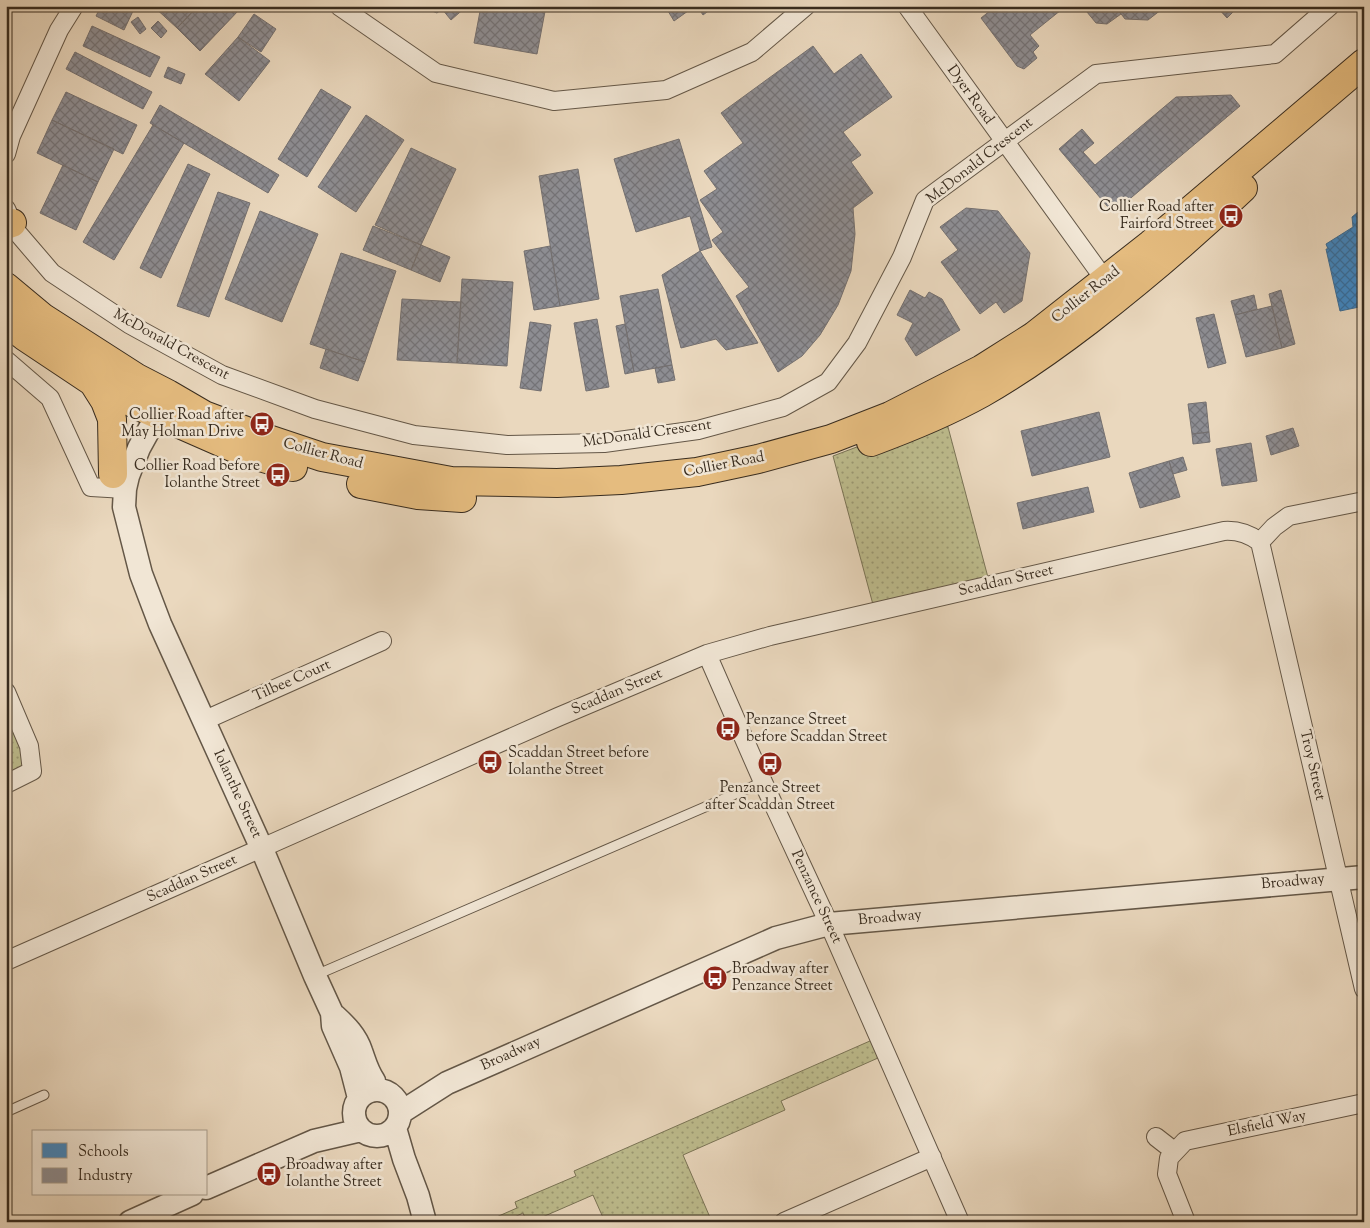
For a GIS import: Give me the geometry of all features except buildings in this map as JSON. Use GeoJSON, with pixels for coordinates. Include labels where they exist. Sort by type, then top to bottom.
{"type":"FeatureCollection","features":[{"type":"Feature","properties":{"kind":"main road","name":"Collier Road"},"geometry":{"type":"LineString","coordinates":[[6,322],[93,382],[204,415],[322,457],[451,480],[557,483],[621,480],[697,472],[758,459],[831,439],[890,416],[982,369],[1034,336],[1159,237],[1364,63]]}},
{"type":"Feature","properties":{"kind":"main road","name":"Collier Road"},"geometry":{"type":"LineString","coordinates":[[6,287],[42,317],[155,401],[241,451],[327,477],[418,495],[452,498],[523,500],[595,498],[680,490],[764,475],[839,454],[916,425],[982,393],[1050,349],[1115,300],[1201,228],[1254,178],[1364,84]]}},
{"type":"Feature","properties":{"kind":"main road"},"geometry":{"type":"LineString","coordinates":[[93,382],[105,402],[112,419],[116,484]]}},
{"type":"Feature","properties":{"kind":"street"},"geometry":{"type":"LineString","coordinates":[[6,154],[11,136],[59,30],[74,6]]}},
{"type":"Feature","properties":{"kind":"street"},"geometry":{"type":"LineString","coordinates":[[339,6],[436,73],[554,101],[666,90],[752,52],[806,6]]}},
{"type":"Feature","properties":{"kind":"street","name":"Dyer Road"},"geometry":{"type":"LineString","coordinates":[[907,6],[1105,280]]}},
{"type":"Feature","properties":{"kind":"street","name":"McDonald Crescent"},"geometry":{"type":"LineString","coordinates":[[8,219],[52,273],[129,324],[222,375],[315,409],[414,435],[507,445],[604,443],[698,430],[783,407],[828,382],[857,343],[902,257],[925,200],[1096,74],[1275,54],[1330,6]]}},
{"type":"Feature","properties":{"kind":"street"},"geometry":{"type":"LineString","coordinates":[[6,360],[50,398],[91,487],[116,484]]}},
{"type":"Feature","properties":{"kind":"street","name":"Iolanthe Street"},"geometry":{"type":"LineString","coordinates":[[155,401],[128,476],[116,484],[124,507],[141,574],[160,624],[262,849],[332,1013],[333,1026],[351,1067],[404,1159],[418,1196],[425,1222]]}},
{"type":"Feature","properties":{"kind":"street"},"geometry":{"type":"LineString","coordinates":[[1260,542],[1274,527],[1289,516],[1364,500]]}},
{"type":"Feature","properties":{"kind":"street","name":"Scaddan Street"},"geometry":{"type":"LineString","coordinates":[[6,961],[558,717],[707,654],[770,636],[1224,531],[1242,532],[1260,542]]}},
{"type":"Feature","properties":{"kind":"street","name":"Troy Street"},"geometry":{"type":"LineString","coordinates":[[1260,542],[1364,989]]}},
{"type":"Feature","properties":{"kind":"street","name":"Tilbee Court"},"geometry":{"type":"LineString","coordinates":[[203,721],[382,641]]}},
{"type":"Feature","properties":{"kind":"street","name":"Penzance Street"},"geometry":{"type":"LineString","coordinates":[[707,654],[763,782],[829,924],[960,1222]]}},
{"type":"Feature","properties":{"kind":"street"},"geometry":{"type":"LineString","coordinates":[[6,692],[30,746],[32,771],[6,784]]}},
{"type":"Feature","properties":{"kind":"street","name":"Broadway"},"geometry":{"type":"LineString","coordinates":[[208,1187],[776,938],[829,924],[1364,876]]}},
{"type":"Feature","properties":{"kind":"street","name":"Elsfield Way"},"geometry":{"type":"LineString","coordinates":[[1174,1151],[1185,1141],[1364,1103]]}},
{"type":"Feature","properties":{"kind":"street"},"geometry":{"type":"LineString","coordinates":[[1156,1137],[1174,1151],[1169,1158],[1167,1174],[1186,1222]]}},
{"type":"Feature","properties":{"kind":"street"},"geometry":{"type":"LineString","coordinates":[[784,1222],[932,1157]]}},
{"type":"Feature","properties":{"kind":"street"},"geometry":{"type":"LineString","coordinates":[[130,1222],[188,1196]]}},
{"type":"Feature","properties":{"kind":"lane"},"geometry":{"type":"LineString","coordinates":[[315,976],[763,782]]}},
{"type":"Feature","properties":{"kind":"lane"},"geometry":{"type":"LineString","coordinates":[[6,1112],[44,1095]]}},
{"type":"Feature","properties":{"kind":"shaded area"},"geometry":{"type":"Polygon","coordinates":[[[944,412],[990,585],[875,612],[833,456],[944,412]]]}},
{"type":"Feature","properties":{"kind":"shaded area"},"geometry":{"type":"Polygon","coordinates":[[[6,692],[32,771],[6,784],[6,692]]]}},
{"type":"Feature","properties":{"kind":"shaded area"},"geometry":{"type":"Polygon","coordinates":[[[879,1037],[887,1054],[781,1101],[785,1110],[683,1155],[712,1222],[605,1222],[593,1195],[531,1222],[527,1222],[523,1213],[504,1222],[485,1222],[517,1208],[515,1202],[576,1176],[574,1171],[879,1037]]]}},
{"type":"Feature","properties":{"kind":"place","name":"Collier Road after Fairford Street"},"geometry":{"type":"Point","coordinates":[1231,216]}},
{"type":"Feature","properties":{"kind":"place","name":"Collier Road after May Holman Drive"},"geometry":{"type":"Point","coordinates":[262,424]}},
{"type":"Feature","properties":{"kind":"place","name":"Collier Road before Iolanthe Street"},"geometry":{"type":"Point","coordinates":[278,475]}},
{"type":"Feature","properties":{"kind":"place","name":"Penzance Street before Scaddan Street"},"geometry":{"type":"Point","coordinates":[728,729]}},
{"type":"Feature","properties":{"kind":"place","name":"Scaddan Street before Iolanthe Street"},"geometry":{"type":"Point","coordinates":[490,762]}},
{"type":"Feature","properties":{"kind":"place","name":"Penzance Street after Scaddan Street"},"geometry":{"type":"Point","coordinates":[770,764]}},
{"type":"Feature","properties":{"kind":"place","name":"Broadway after Penzance Street"},"geometry":{"type":"Point","coordinates":[715,978]}},
{"type":"Feature","properties":{"kind":"place","name":"Broadway after Iolanthe Street"},"geometry":{"type":"Point","coordinates":[269,1174]}}]}
